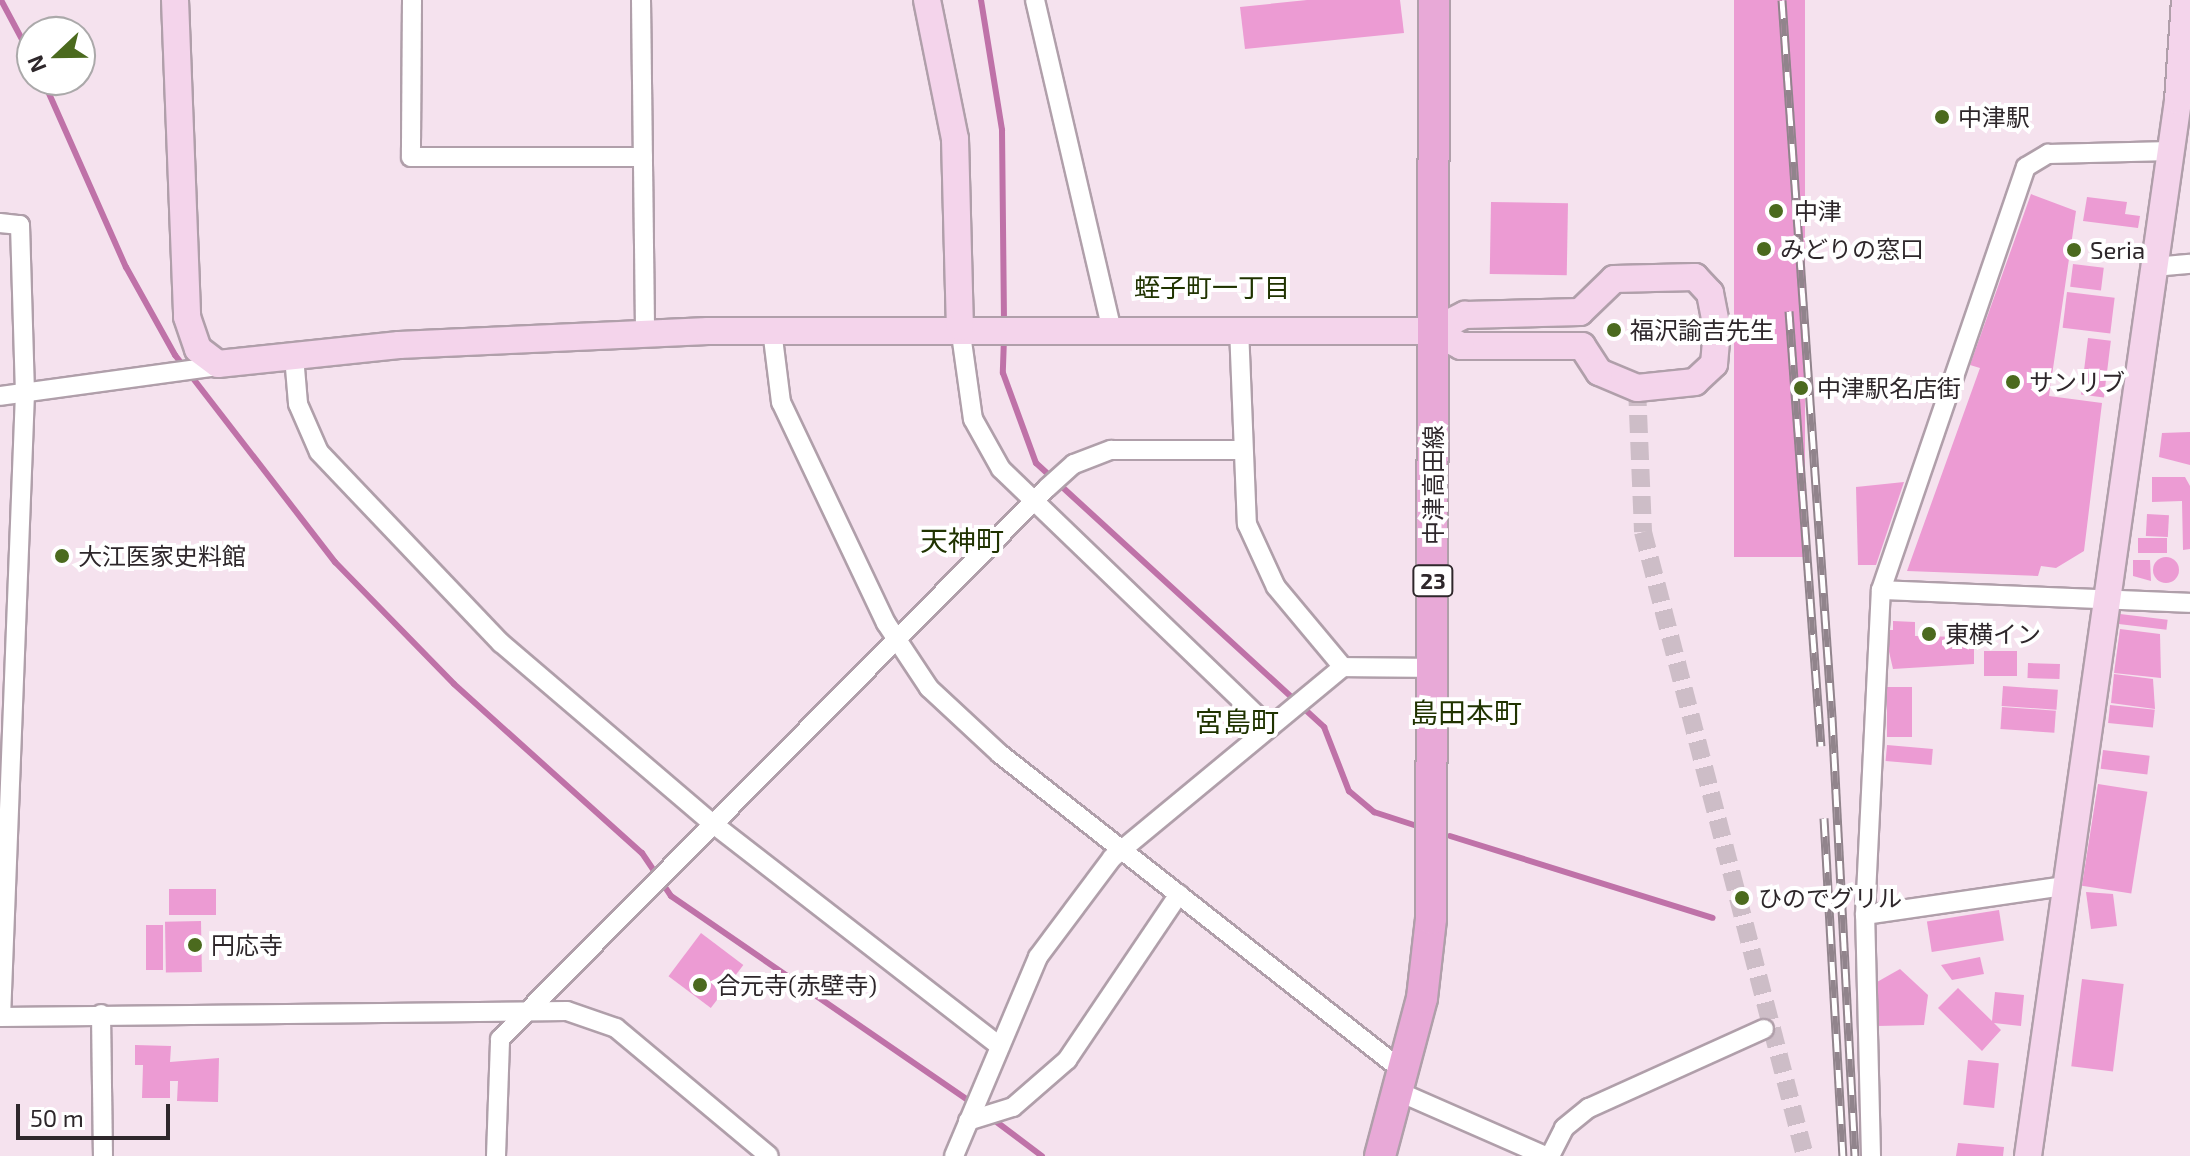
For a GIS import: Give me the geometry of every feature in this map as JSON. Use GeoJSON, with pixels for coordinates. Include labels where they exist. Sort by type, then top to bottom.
{"type":"FeatureCollection","features":[{"type":"Feature","properties":{"kind":"main road","name":"中津高田線"},"geometry":{"type":"LineString","coordinates":[[1380,1156],[1422,998],[1431,919],[1434,0]]}},
{"type":"Feature","properties":{"kind":"street"},"geometry":{"type":"LineString","coordinates":[[175,0],[187,317],[202,354],[233,364]]}},
{"type":"Feature","properties":{"kind":"street"},"geometry":{"type":"LineString","coordinates":[[412,0],[411,157],[643,157]]}},
{"type":"Feature","properties":{"kind":"street"},"geometry":{"type":"LineString","coordinates":[[641,0],[645,333]]}},
{"type":"Feature","properties":{"kind":"street"},"geometry":{"type":"LineString","coordinates":[[927,0],[955,139],[960,327],[973,419],[993,458],[1032,503],[1269,727]]}},
{"type":"Feature","properties":{"kind":"street"},"geometry":{"type":"LineString","coordinates":[[1035,0],[1111,327]]}},
{"type":"Feature","properties":{"kind":"street"},"geometry":{"type":"LineString","coordinates":[[2028,1156],[2103,599],[2171,151],[2187,5]]}},
{"type":"Feature","properties":{"kind":"street"},"geometry":{"type":"LineString","coordinates":[[1871,1156],[1865,915],[1881,590],[2026,167],[2048,154],[2171,151]]}},
{"type":"Feature","properties":{"kind":"street"},"geometry":{"type":"LineString","coordinates":[[0,223],[20,225],[25,393],[0,1017],[529,1008],[585,1014],[616,1028],[769,1156]]}},
{"type":"Feature","properties":{"kind":"street"},"geometry":{"type":"LineString","coordinates":[[2154,267],[2190,264]]}},
{"type":"Feature","properties":{"kind":"street"},"geometry":{"type":"LineString","coordinates":[[0,396],[294,356],[645,333],[960,327],[1433,331],[1461,346],[1582,346],[1599,372],[1637,388],[1695,382],[1714,364],[1717,330],[1710,293],[1695,277],[1614,279],[1580,312],[1465,315],[1433,331]]}},
{"type":"Feature","properties":{"kind":"street"},"geometry":{"type":"LineString","coordinates":[[1239,328],[1243,506],[1259,557],[1282,595],[1343,667]]}},
{"type":"Feature","properties":{"kind":"street"},"geometry":{"type":"LineString","coordinates":[[772,330],[781,402],[894,640],[957,716],[1179,894],[1400,1081],[1547,1156],[1564,1128],[1589,1108],[1764,1029]]}},
{"type":"Feature","properties":{"kind":"street"},"geometry":{"type":"LineString","coordinates":[[294,356],[301,417],[334,470],[501,643],[712,823],[1000,1046]]}},
{"type":"Feature","properties":{"kind":"street"},"geometry":{"type":"LineString","coordinates":[[496,1156],[500,1039],[1032,503],[1074,464],[1096,454],[1241,450]]}},
{"type":"Feature","properties":{"kind":"street"},"geometry":{"type":"LineString","coordinates":[[1881,590],[2190,603]]}},
{"type":"Feature","properties":{"kind":"street"},"geometry":{"type":"LineString","coordinates":[[954,1156],[1049,939],[1122,849],[1343,667],[1432,668]]}},
{"type":"Feature","properties":{"kind":"street"},"geometry":{"type":"LineString","coordinates":[[1865,915],[2063,886]]}},
{"type":"Feature","properties":{"kind":"street"},"geometry":{"type":"LineString","coordinates":[[968,1121],[1013,1107],[1067,1060],[1179,894]]}},
{"type":"Feature","properties":{"kind":"street"},"geometry":{"type":"LineString","coordinates":[[101,1014],[103,1156]]}},
{"type":"Feature","properties":{"kind":"building"},"geometry":{"type":"Polygon","coordinates":[[[1307,0],[1400,0],[1404,33],[1245,49],[1240,7],[1307,0]]]}},
{"type":"Feature","properties":{"kind":"building"},"geometry":{"type":"Polygon","coordinates":[[[1734,0],[1805,0],[1805,557],[1734,557],[1734,0]]]}},
{"type":"Feature","properties":{"kind":"building","name":"サンリブ"},"geometry":{"type":"Polygon","coordinates":[[[2031,194],[2076,211],[2049,396],[2102,403],[2084,551],[2056,568],[2041,566],[2038,576],[1907,571],[1980,368],[1970,365],[2031,194]]]}},
{"type":"Feature","properties":{"kind":"building"},"geometry":{"type":"Polygon","coordinates":[[[2087,197],[2127,202],[2125,214],[2140,216],[2138,228],[2083,221],[2087,197]]]}},
{"type":"Feature","properties":{"kind":"building"},"geometry":{"type":"Polygon","coordinates":[[[1491,202],[1568,203],[1567,275],[1490,274],[1491,202]]]}},
{"type":"Feature","properties":{"kind":"building"},"geometry":{"type":"Polygon","coordinates":[[[2073,264],[2104,268],[2101,291],[2070,287],[2073,264]]]}},
{"type":"Feature","properties":{"kind":"building"},"geometry":{"type":"Polygon","coordinates":[[[2067,292],[2115,298],[2110,334],[2063,328],[2067,292]]]}},
{"type":"Feature","properties":{"kind":"building"},"geometry":{"type":"Polygon","coordinates":[[[2088,338],[2111,341],[2104,397],[2081,395],[2088,338]]]}},
{"type":"Feature","properties":{"kind":"building"},"geometry":{"type":"Polygon","coordinates":[[[2190,432],[2190,465],[2159,457],[2162,433],[2190,432]]]}},
{"type":"Feature","properties":{"kind":"building"},"geometry":{"type":"Polygon","coordinates":[[[2152,477],[2185,477],[2190,486],[2190,549],[2183,550],[2182,501],[2152,502],[2152,477]]]}},
{"type":"Feature","properties":{"kind":"building"},"geometry":{"type":"Polygon","coordinates":[[[1904,482],[1876,565],[1858,565],[1856,487],[1904,482]]]}},
{"type":"Feature","properties":{"kind":"building"},"geometry":{"type":"Polygon","coordinates":[[[2147,514],[2169,515],[2168,537],[2146,536],[2147,514]]]}},
{"type":"Feature","properties":{"kind":"building"},"geometry":{"type":"Polygon","coordinates":[[[2138,538],[2167,538],[2167,553],[2138,553],[2138,538]]]}},
{"type":"Feature","properties":{"kind":"building"},"geometry":{"type":"Polygon","coordinates":[[[2166,557],[2175,561],[2179,570],[2175,579],[2166,583],[2157,579],[2153,570],[2157,561],[2166,557]]]}},
{"type":"Feature","properties":{"kind":"building"},"geometry":{"type":"Polygon","coordinates":[[[2133,560],[2150,560],[2151,581],[2133,576],[2133,560]]]}},
{"type":"Feature","properties":{"kind":"building"},"geometry":{"type":"Polygon","coordinates":[[[2120,614],[2168,620],[2166,630],[2119,624],[2120,614]]]}},
{"type":"Feature","properties":{"kind":"building"},"geometry":{"type":"Polygon","coordinates":[[[1893,621],[1915,622],[1915,636],[1966,637],[1974,641],[1974,664],[1893,669],[1884,630],[1893,630],[1893,621]]]}},
{"type":"Feature","properties":{"kind":"building"},"geometry":{"type":"Polygon","coordinates":[[[2120,629],[2160,634],[2161,678],[2114,673],[2120,629]]]}},
{"type":"Feature","properties":{"kind":"building"},"geometry":{"type":"Polygon","coordinates":[[[1984,651],[2017,651],[2017,676],[1984,676],[1984,651]]]}},
{"type":"Feature","properties":{"kind":"building"},"geometry":{"type":"Polygon","coordinates":[[[2028,663],[2060,664],[2059,679],[2027,678],[2028,663]]]}},
{"type":"Feature","properties":{"kind":"building"},"geometry":{"type":"Polygon","coordinates":[[[2114,674],[2153,679],[2155,709],[2111,703],[2114,674]]]}},
{"type":"Feature","properties":{"kind":"building"},"geometry":{"type":"Polygon","coordinates":[[[2003,686],[2058,690],[2056,710],[2002,706],[2003,686]]]}},
{"type":"Feature","properties":{"kind":"building"},"geometry":{"type":"Polygon","coordinates":[[[1887,687],[1912,687],[1912,737],[1887,737],[1887,687]]]}},
{"type":"Feature","properties":{"kind":"building"},"geometry":{"type":"Polygon","coordinates":[[[2110,705],[2155,710],[2153,728],[2108,723],[2110,705]]]}},
{"type":"Feature","properties":{"kind":"building"},"geometry":{"type":"Polygon","coordinates":[[[2002,707],[2056,711],[2054,733],[2000,729],[2002,707]]]}},
{"type":"Feature","properties":{"kind":"building"},"geometry":{"type":"Polygon","coordinates":[[[1887,745],[1933,749],[1931,765],[1886,761],[1887,745]]]}},
{"type":"Feature","properties":{"kind":"building"},"geometry":{"type":"Polygon","coordinates":[[[2103,750],[2150,756],[2147,775],[2101,769],[2103,750]]]}},
{"type":"Feature","properties":{"kind":"building"},"geometry":{"type":"Polygon","coordinates":[[[2098,784],[2147,792],[2131,894],[2082,886],[2098,784]]]}},
{"type":"Feature","properties":{"kind":"building"},"geometry":{"type":"Polygon","coordinates":[[[169,889],[216,889],[216,915],[169,915],[169,889]]]}},
{"type":"Feature","properties":{"kind":"building"},"geometry":{"type":"Polygon","coordinates":[[[2086,892],[2113,894],[2117,926],[2091,929],[2086,892]]]}},
{"type":"Feature","properties":{"kind":"building"},"geometry":{"type":"Polygon","coordinates":[[[1999,910],[2004,941],[1932,952],[1927,921],[1999,910]]]}},
{"type":"Feature","properties":{"kind":"building"},"geometry":{"type":"Polygon","coordinates":[[[201,921],[202,972],[166,973],[165,922],[201,921]]]}},
{"type":"Feature","properties":{"kind":"building"},"geometry":{"type":"Polygon","coordinates":[[[146,925],[163,925],[163,970],[146,970],[146,925]]]}},
{"type":"Feature","properties":{"kind":"building"},"geometry":{"type":"Polygon","coordinates":[[[701,933],[743,965],[711,1008],[669,976],[701,933]]]}},
{"type":"Feature","properties":{"kind":"building"},"geometry":{"type":"Polygon","coordinates":[[[1980,957],[1984,974],[1952,980],[1941,965],[1980,957]]]}},
{"type":"Feature","properties":{"kind":"building"},"geometry":{"type":"Polygon","coordinates":[[[1900,969],[1928,995],[1924,1025],[1877,1026],[1877,982],[1900,969]]]}},
{"type":"Feature","properties":{"kind":"building"},"geometry":{"type":"Polygon","coordinates":[[[2082,979],[2124,984],[2113,1071],[2071,1066],[2082,979]]]}},
{"type":"Feature","properties":{"kind":"building"},"geometry":{"type":"Polygon","coordinates":[[[1958,988],[1992,1021],[1995,992],[2024,995],[2021,1026],[1994,1023],[2001,1030],[1982,1051],[1938,1008],[1958,988]]]}},
{"type":"Feature","properties":{"kind":"building"},"geometry":{"type":"Polygon","coordinates":[[[135,1045],[171,1046],[170,1062],[219,1058],[218,1102],[177,1101],[178,1081],[170,1081],[170,1098],[142,1098],[143,1065],[135,1065],[135,1045]]]}},
{"type":"Feature","properties":{"kind":"building"},"geometry":{"type":"Polygon","coordinates":[[[1968,1060],[1999,1063],[1994,1108],[1963,1105],[1968,1060]]]}},
{"type":"Feature","properties":{"kind":"building"},"geometry":{"type":"Polygon","coordinates":[[[1958,1143],[2004,1147],[2003,1156],[1956,1156],[1958,1143]]]}},
{"type":"Feature","properties":{"kind":"waterway"},"geometry":{"type":"LineString","coordinates":[[1,0],[16,28]]}},
{"type":"Feature","properties":{"kind":"waterway"},"geometry":{"type":"LineString","coordinates":[[981,0],[1002,130],[1004,326]]}},
{"type":"Feature","properties":{"kind":"waterway"},"geometry":{"type":"LineString","coordinates":[[50,96],[126,267],[175,355],[335,562],[454,684],[642,853],[671,896],[972,1103]]}},
{"type":"Feature","properties":{"kind":"waterway"},"geometry":{"type":"LineString","coordinates":[[1004,338],[1003,373],[1036,463],[1324,727],[1349,791],[1374,812],[1414,825]]}},
{"type":"Feature","properties":{"kind":"waterway"},"geometry":{"type":"LineString","coordinates":[[1450,836],[1713,918]]}},
{"type":"Feature","properties":{"kind":"waterway"},"geometry":{"type":"LineString","coordinates":[[990,1117],[1042,1156]]}},
{"type":"Feature","properties":{"kind":"tunnel"},"geometry":{"type":"LineString","coordinates":[[1637,388],[1643,532],[1805,1156]]}},
{"type":"Feature","properties":{"kind":"railway"},"geometry":{"type":"LineString","coordinates":[[1782,0],[1832,717],[1855,1156]]}},
{"type":"Feature","properties":{"kind":"railway"},"geometry":{"type":"LineString","coordinates":[[1789,311],[1821,746]]}},
{"type":"Feature","properties":{"kind":"railway"},"geometry":{"type":"LineString","coordinates":[[1824,818],[1843,1156]]}},
{"type":"Feature","properties":{"kind":"place","name":"中津駅"},"geometry":{"type":"Point","coordinates":[1942,117]}},
{"type":"Feature","properties":{"kind":"place","name":"中津"},"geometry":{"type":"Point","coordinates":[1776,211]}},
{"type":"Feature","properties":{"kind":"place","name":"みどりの窓口"},"geometry":{"type":"Point","coordinates":[1764,249]}},
{"type":"Feature","properties":{"kind":"place","name":"Seria"},"geometry":{"type":"Point","coordinates":[2074,250]}},
{"type":"Feature","properties":{"kind":"place","name":"福沢諭吉先生"},"geometry":{"type":"Point","coordinates":[1614,330]}},
{"type":"Feature","properties":{"kind":"place","name":"サンリブ"},"geometry":{"type":"Point","coordinates":[2013,382]}},
{"type":"Feature","properties":{"kind":"place","name":"中津駅名店街"},"geometry":{"type":"Point","coordinates":[1801,388]}},
{"type":"Feature","properties":{"kind":"place","name":"大江医家史料館"},"geometry":{"type":"Point","coordinates":[62,556]}},
{"type":"Feature","properties":{"kind":"place","name":"東横イン"},"geometry":{"type":"Point","coordinates":[1929,634]}},
{"type":"Feature","properties":{"kind":"place","name":"ひのでグリル"},"geometry":{"type":"Point","coordinates":[1742,898]}},
{"type":"Feature","properties":{"kind":"place","name":"円応寺"},"geometry":{"type":"Point","coordinates":[195,945]}},
{"type":"Feature","properties":{"kind":"place","name":"合元寺(赤壁寺)"},"geometry":{"type":"Point","coordinates":[700,985]}},
{"type":"Feature","properties":{"kind":"district","name":"蛭子町一丁目"},"geometry":{"type":"Point","coordinates":[1212,287]}},
{"type":"Feature","properties":{"kind":"district","name":"天神町"},"geometry":{"type":"Point","coordinates":[962,540]}},
{"type":"Feature","properties":{"kind":"district","name":"島田本町"},"geometry":{"type":"Point","coordinates":[1466,712]}},
{"type":"Feature","properties":{"kind":"district","name":"宮島町"},"geometry":{"type":"Point","coordinates":[1237,721]}}]}
